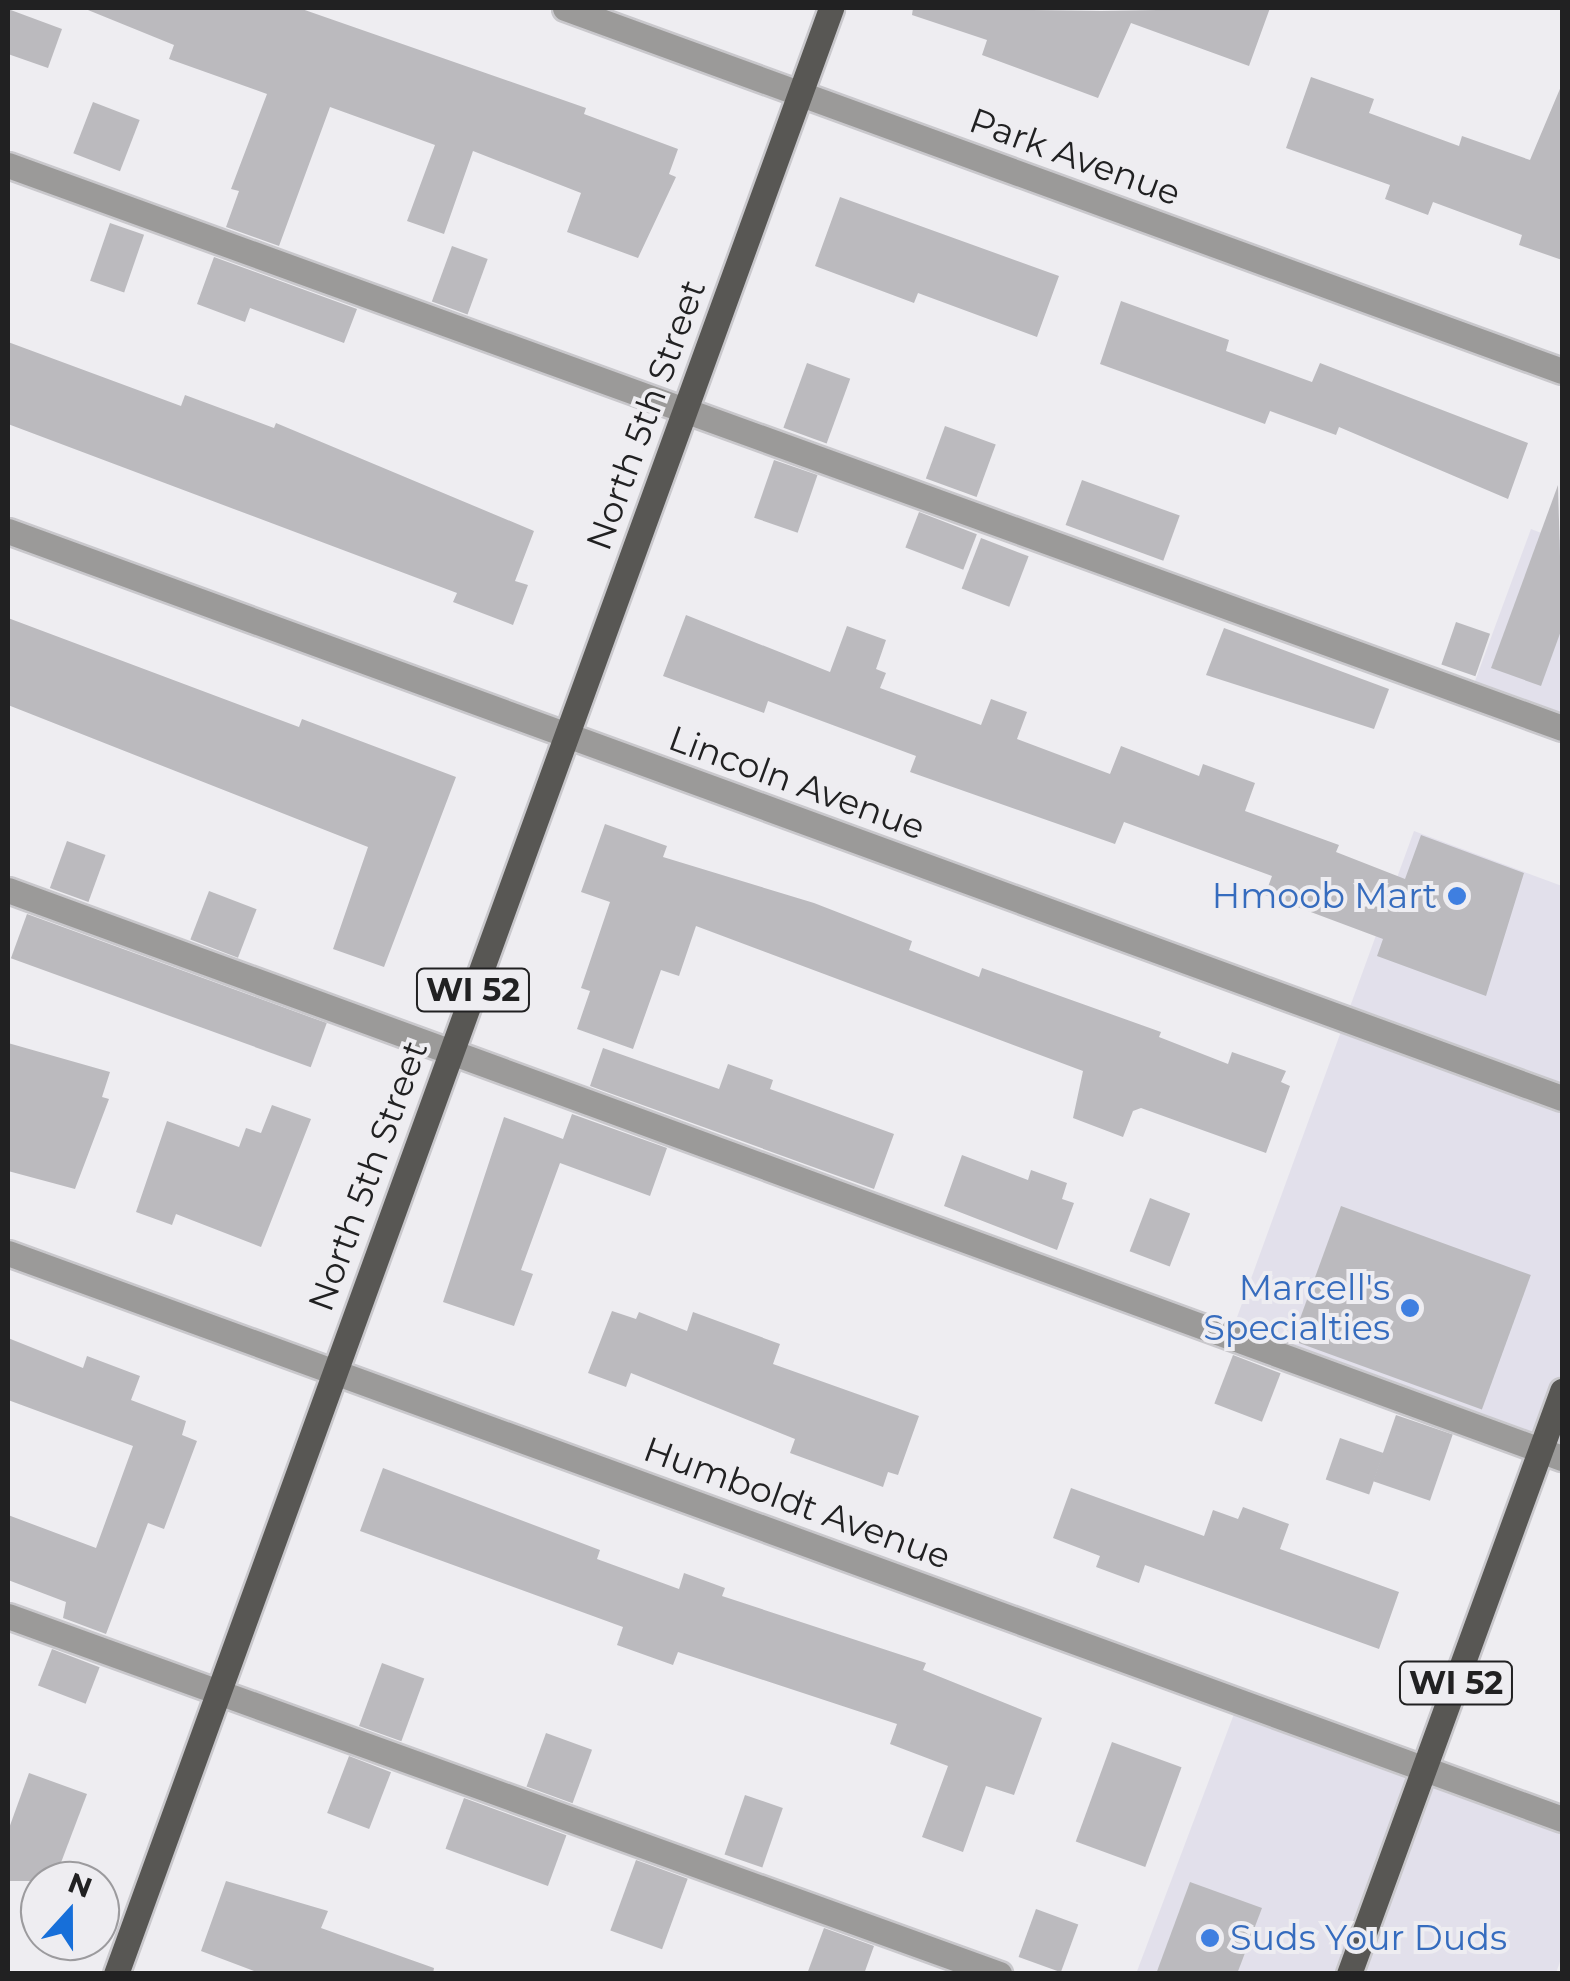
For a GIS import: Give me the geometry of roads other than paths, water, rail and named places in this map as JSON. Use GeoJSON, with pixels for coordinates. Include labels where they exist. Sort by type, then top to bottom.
{"type":"FeatureCollection","features":[{"type":"Feature","properties":{"kind":"main road","name":"North 5th Street"},"geometry":{"type":"LineString","coordinates":[[116,1974],[831,8]]}},
{"type":"Feature","properties":{"kind":"main road","name":"WI 52"},"geometry":{"type":"LineString","coordinates":[[1349,1974],[1425,1769],[1552,1455],[1562,1391]]}},
{"type":"Feature","properties":{"kind":"street","name":"Park Avenue"},"geometry":{"type":"LineString","coordinates":[[564,8],[1562,371]]}},
{"type":"Feature","properties":{"kind":"street"},"geometry":{"type":"LineString","coordinates":[[8,165],[1562,728]]}},
{"type":"Feature","properties":{"kind":"street","name":"Lincoln Avenue"},"geometry":{"type":"LineString","coordinates":[[8,531],[1562,1098]]}},
{"type":"Feature","properties":{"kind":"street"},"geometry":{"type":"LineString","coordinates":[[8,890],[1552,1455]]}},
{"type":"Feature","properties":{"kind":"street","name":"Humboldt Avenue"},"geometry":{"type":"LineString","coordinates":[[8,1253],[1562,1819]]}},
{"type":"Feature","properties":{"kind":"street"},"geometry":{"type":"LineString","coordinates":[[8,1616],[999,1974]]}},
{"type":"Feature","properties":{"kind":"place","name":"Hmoob Mart"},"geometry":{"type":"Point","coordinates":[1457,896]}},
{"type":"Feature","properties":{"kind":"place","name":"Marcell's Specialties"},"geometry":{"type":"Point","coordinates":[1410,1308]}},
{"type":"Feature","properties":{"kind":"place","name":"Suds Your Duds"},"geometry":{"type":"Point","coordinates":[1210,1938]}}]}
